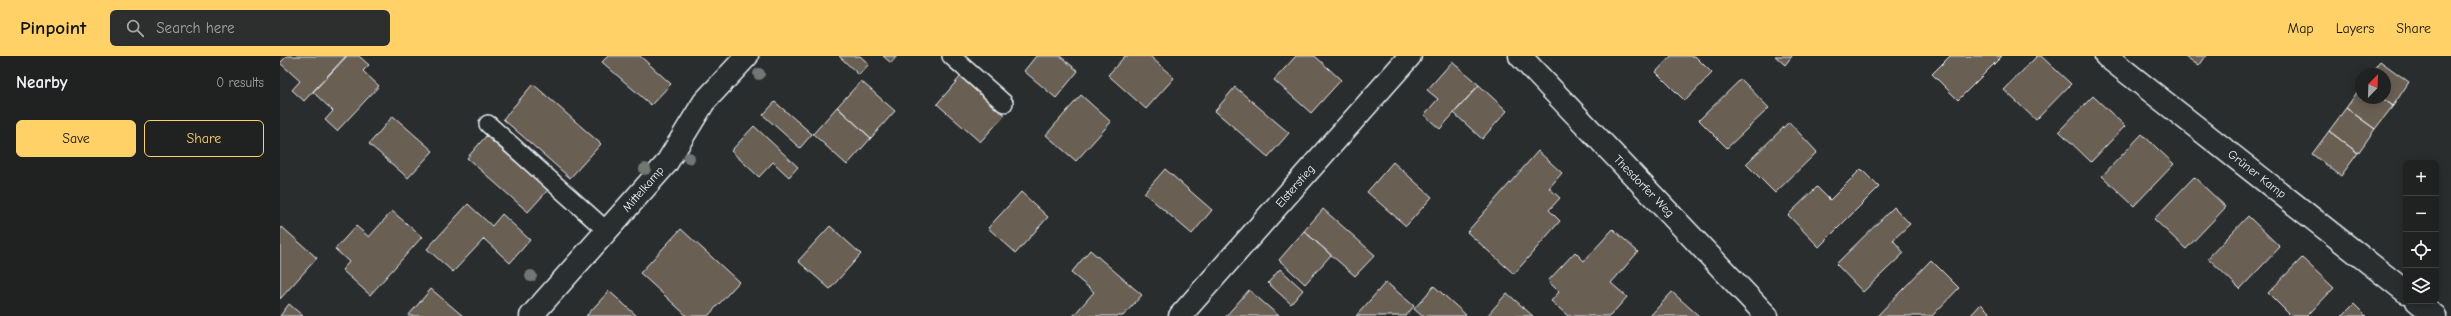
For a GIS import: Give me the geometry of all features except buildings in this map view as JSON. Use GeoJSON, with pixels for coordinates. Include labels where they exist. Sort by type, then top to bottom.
{"type":"FeatureCollection","features":[{"type":"Feature","properties":{"kind":"street","name":"Mittelkamp"},"geometry":{"type":"LineString","coordinates":[[531,316],[666,164],[704,102],[746,56]]}},
{"type":"Feature","properties":{"kind":"street","name":"Elsterstieg"},"geometry":{"type":"LineString","coordinates":[[1180,316],[1410,56]]}},
{"type":"Feature","properties":{"kind":"street","name":"Thesdorfer Weg"},"geometry":{"type":"LineString","coordinates":[[1520,56],[1767,316]]}},
{"type":"Feature","properties":{"kind":"street","name":"Grüner Kamp"},"geometry":{"type":"LineString","coordinates":[[2106,56],[2403,290]]}},
{"type":"Feature","properties":{"kind":"street"},"geometry":{"type":"LineString","coordinates":[[2421,304],[2435,316]]}},
{"type":"Feature","properties":{"kind":"lane"},"geometry":{"type":"LineString","coordinates":[[952,56],[1004,103]]}},
{"type":"Feature","properties":{"kind":"lane"},"geometry":{"type":"LineString","coordinates":[[488,124],[607,231]]}}]}
